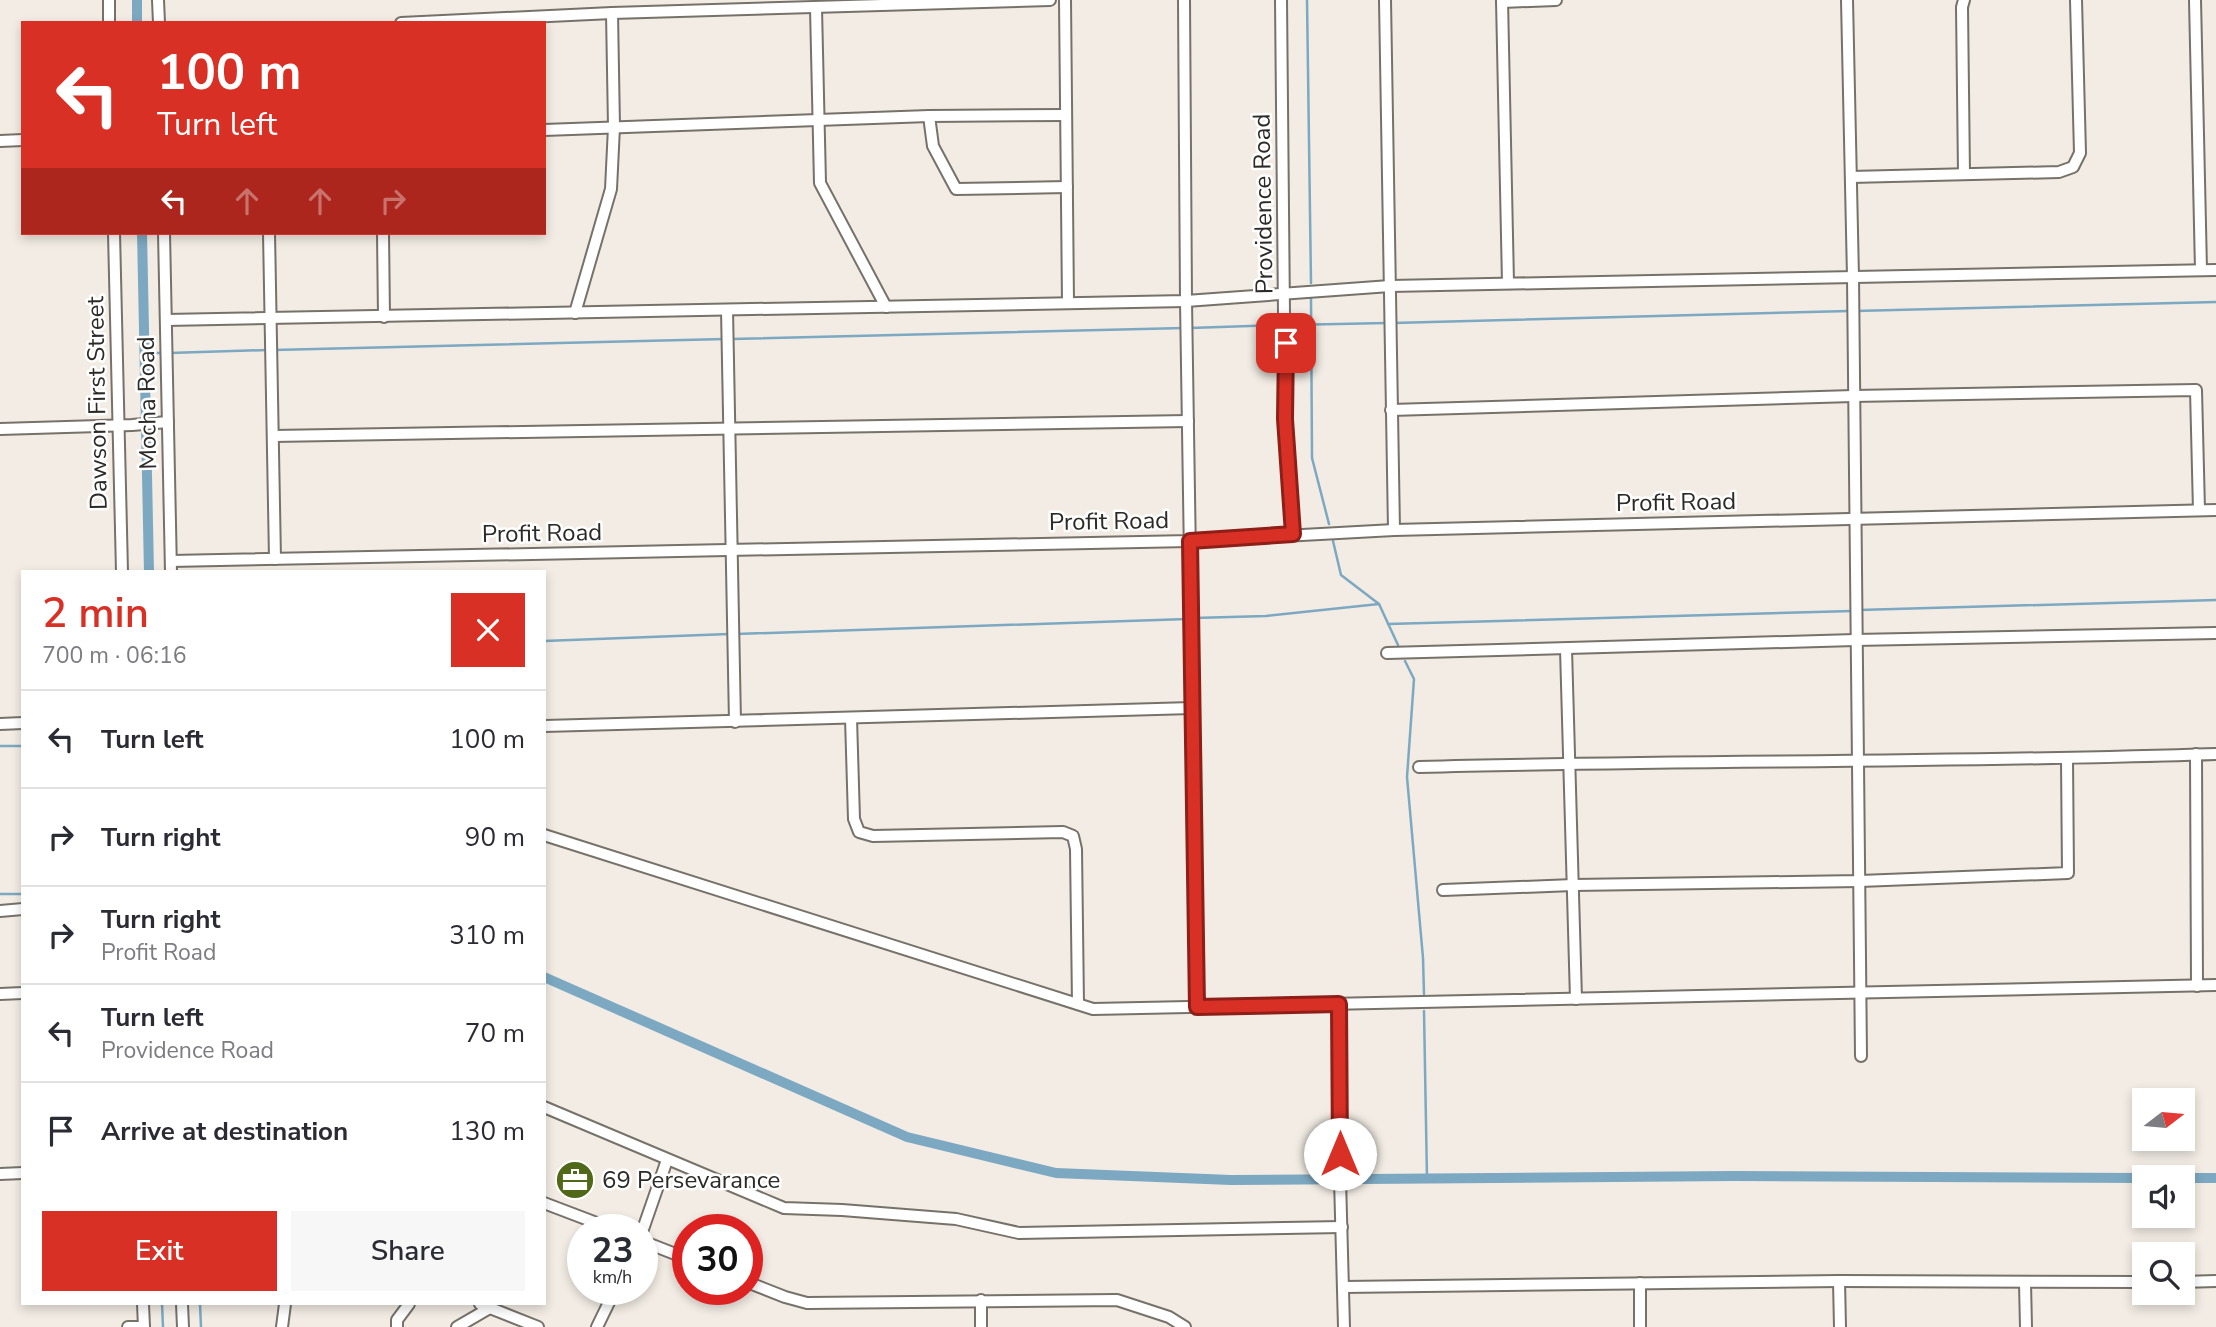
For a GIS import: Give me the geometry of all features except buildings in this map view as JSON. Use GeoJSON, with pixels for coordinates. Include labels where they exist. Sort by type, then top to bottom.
{"type":"FeatureCollection","features":[{"type":"Feature","properties":{"kind":"street"},"geometry":{"type":"LineString","coordinates":[[109,0],[109,21]]}},
{"type":"Feature","properties":{"kind":"street"},"geometry":{"type":"LineString","coordinates":[[158,0],[159,21]]}},
{"type":"Feature","properties":{"kind":"street"},"geometry":{"type":"LineString","coordinates":[[443,21],[719,5],[816,8],[1050,0]]}},
{"type":"Feature","properties":{"kind":"street"},"geometry":{"type":"LineString","coordinates":[[1065,0],[1068,303]]}},
{"type":"Feature","properties":{"kind":"street"},"geometry":{"type":"LineString","coordinates":[[1184,0],[1197,1007]]}},
{"type":"Feature","properties":{"kind":"street","name":"Providence Road"},"geometry":{"type":"LineString","coordinates":[[1281,0],[1286,293],[1285,419],[1293,534]]}},
{"type":"Feature","properties":{"kind":"street"},"geometry":{"type":"LineString","coordinates":[[1385,0],[1394,530]]}},
{"type":"Feature","properties":{"kind":"street"},"geometry":{"type":"LineString","coordinates":[[1508,283],[1502,1],[1556,0]]}},
{"type":"Feature","properties":{"kind":"street"},"geometry":{"type":"LineString","coordinates":[[1847,0],[1853,277],[1861,1056]]}},
{"type":"Feature","properties":{"kind":"street"},"geometry":{"type":"LineString","coordinates":[[1964,0],[1964,174]]}},
{"type":"Feature","properties":{"kind":"street"},"geometry":{"type":"LineString","coordinates":[[1851,177],[2059,172],[2073,167],[2080,153],[2076,0]]}},
{"type":"Feature","properties":{"kind":"street"},"geometry":{"type":"LineString","coordinates":[[2195,0],[2200,270]]}},
{"type":"Feature","properties":{"kind":"street"},"geometry":{"type":"LineString","coordinates":[[816,8],[820,183],[886,307]]}},
{"type":"Feature","properties":{"kind":"street"},"geometry":{"type":"LineString","coordinates":[[575,313],[611,189],[614,127],[612,13]]}},
{"type":"Feature","properties":{"kind":"street"},"geometry":{"type":"LineString","coordinates":[[546,130],[929,116],[1065,115]]}},
{"type":"Feature","properties":{"kind":"street"},"geometry":{"type":"LineString","coordinates":[[929,116],[933,146],[956,189],[1067,187]]}},
{"type":"Feature","properties":{"kind":"street"},"geometry":{"type":"LineString","coordinates":[[0,141],[21,140]]}},
{"type":"Feature","properties":{"kind":"street","name":"Dawson First Street"},"geometry":{"type":"LineString","coordinates":[[114,235],[122,570]]}},
{"type":"Feature","properties":{"kind":"street","name":"Mocha Road"},"geometry":{"type":"LineString","coordinates":[[164,235],[166,320],[163,422],[171,567]]}},
{"type":"Feature","properties":{"kind":"street"},"geometry":{"type":"LineString","coordinates":[[269,235],[275,559]]}},
{"type":"Feature","properties":{"kind":"street"},"geometry":{"type":"LineString","coordinates":[[383,235],[384,317]]}},
{"type":"Feature","properties":{"kind":"street"},"geometry":{"type":"LineString","coordinates":[[166,320],[1186,301],[1390,286],[2216,270]]}},
{"type":"Feature","properties":{"kind":"street"},"geometry":{"type":"LineString","coordinates":[[727,310],[735,722]]}},
{"type":"Feature","properties":{"kind":"street"},"geometry":{"type":"LineString","coordinates":[[1391,410],[1853,396],[2196,390],[2199,510]]}},
{"type":"Feature","properties":{"kind":"street"},"geometry":{"type":"LineString","coordinates":[[273,436],[1188,421]]}},
{"type":"Feature","properties":{"kind":"street"},"geometry":{"type":"LineString","coordinates":[[0,429],[119,426],[163,422]]}},
{"type":"Feature","properties":{"kind":"street","name":"Profit Road"},"geometry":{"type":"LineString","coordinates":[[171,567],[275,559],[1190,541],[1394,530],[2216,510]]}},
{"type":"Feature","properties":{"kind":"street"},"geometry":{"type":"LineString","coordinates":[[1387,653],[1855,640],[2216,634]]}},
{"type":"Feature","properties":{"kind":"street"},"geometry":{"type":"LineString","coordinates":[[1566,649],[1576,999]]}},
{"type":"Feature","properties":{"kind":"street"},"geometry":{"type":"LineString","coordinates":[[546,726],[1192,708]]}},
{"type":"Feature","properties":{"kind":"street"},"geometry":{"type":"LineString","coordinates":[[852,719],[853,819],[859,832],[873,836],[1063,832],[1073,836],[1076,849],[1078,1004]]}},
{"type":"Feature","properties":{"kind":"street"},"geometry":{"type":"LineString","coordinates":[[0,724],[21,723]]}},
{"type":"Feature","properties":{"kind":"street"},"geometry":{"type":"LineString","coordinates":[[2196,754],[2197,986]]}},
{"type":"Feature","properties":{"kind":"street"},"geometry":{"type":"LineString","coordinates":[[1419,767],[1859,759],[2067,759],[2216,754]]}},
{"type":"Feature","properties":{"kind":"street"},"geometry":{"type":"LineString","coordinates":[[1443,890],[1573,885],[1860,881],[2068,873],[2067,759]]}},
{"type":"Feature","properties":{"kind":"street"},"geometry":{"type":"LineString","coordinates":[[546,836],[1093,1009],[2216,985]]}},
{"type":"Feature","properties":{"kind":"street"},"geometry":{"type":"LineString","coordinates":[[0,911],[21,909]]}},
{"type":"Feature","properties":{"kind":"street"},"geometry":{"type":"LineString","coordinates":[[0,994],[21,993]]}},
{"type":"Feature","properties":{"kind":"street"},"geometry":{"type":"LineString","coordinates":[[1339,1004],[1344,1327]]}},
{"type":"Feature","properties":{"kind":"street"},"geometry":{"type":"LineString","coordinates":[[546,1108],[785,1209],[842,1210],[956,1219],[1019,1233],[1342,1227]]}},
{"type":"Feature","properties":{"kind":"street"},"geometry":{"type":"LineString","coordinates":[[648,1214],[667,1160]]}},
{"type":"Feature","properties":{"kind":"street"},"geometry":{"type":"LineString","coordinates":[[0,1174],[21,1173]]}},
{"type":"Feature","properties":{"kind":"street"},"geometry":{"type":"LineString","coordinates":[[546,1204],[573,1214]]}},
{"type":"Feature","properties":{"kind":"street"},"geometry":{"type":"LineString","coordinates":[[1343,1287],[1839,1281],[2132,1282]]}},
{"type":"Feature","properties":{"kind":"street"},"geometry":{"type":"LineString","coordinates":[[1839,1281],[1840,1327]]}},
{"type":"Feature","properties":{"kind":"street"},"geometry":{"type":"LineString","coordinates":[[2195,1282],[2216,1281]]}},
{"type":"Feature","properties":{"kind":"street"},"geometry":{"type":"LineString","coordinates":[[1640,1283],[1640,1327]]}},
{"type":"Feature","properties":{"kind":"street"},"geometry":{"type":"LineString","coordinates":[[2025,1283],[2026,1327]]}},
{"type":"Feature","properties":{"kind":"street"},"geometry":{"type":"LineString","coordinates":[[763,1288],[807,1303],[1117,1300],[1169,1317],[1185,1327]]}},
{"type":"Feature","properties":{"kind":"street"},"geometry":{"type":"LineString","coordinates":[[981,1300],[981,1327]]}},
{"type":"Feature","properties":{"kind":"street"},"geometry":{"type":"LineString","coordinates":[[128,1327],[144,1327],[143,1305]]}},
{"type":"Feature","properties":{"kind":"street"},"geometry":{"type":"LineString","coordinates":[[182,1305],[183,1327]]}},
{"type":"Feature","properties":{"kind":"street"},"geometry":{"type":"LineString","coordinates":[[282,1327],[285,1305]]}},
{"type":"Feature","properties":{"kind":"street"},"geometry":{"type":"LineString","coordinates":[[397,1327],[397,1320],[407,1305]]}},
{"type":"Feature","properties":{"kind":"street"},"geometry":{"type":"LineString","coordinates":[[597,1327],[608,1305]]}},
{"type":"Feature","properties":{"kind":"street"},"geometry":{"type":"LineString","coordinates":[[457,1327],[484,1306],[538,1327]]}},
{"type":"Feature","properties":{"kind":"waterway"},"geometry":{"type":"LineString","coordinates":[[137,0],[137,21]]}},
{"type":"Feature","properties":{"kind":"waterway"},"geometry":{"type":"LineString","coordinates":[[1307,0],[1311,283]]}},
{"type":"Feature","properties":{"kind":"waterway"},"geometry":{"type":"LineString","coordinates":[[142,235],[149,570]]}},
{"type":"Feature","properties":{"kind":"waterway"},"geometry":{"type":"LineString","coordinates":[[1311,299],[1312,458],[1329,524]]}},
{"type":"Feature","properties":{"kind":"waterway"},"geometry":{"type":"LineString","coordinates":[[1855,311],[2216,302]]}},
{"type":"Feature","properties":{"kind":"waterway"},"geometry":{"type":"LineString","coordinates":[[1393,323],[1849,311]]}},
{"type":"Feature","properties":{"kind":"waterway"},"geometry":{"type":"LineString","coordinates":[[1288,325],[1387,323]]}},
{"type":"Feature","properties":{"kind":"waterway"},"geometry":{"type":"LineString","coordinates":[[1190,328],[1282,325]]}},
{"type":"Feature","properties":{"kind":"waterway"},"geometry":{"type":"LineString","coordinates":[[732,339],[1184,328]]}},
{"type":"Feature","properties":{"kind":"waterway"},"geometry":{"type":"LineString","coordinates":[[274,350],[725,339]]}},
{"type":"Feature","properties":{"kind":"waterway"},"geometry":{"type":"LineString","coordinates":[[169,353],[267,350]]}},
{"type":"Feature","properties":{"kind":"waterway"},"geometry":{"type":"LineString","coordinates":[[144,353],[162,353]]}},
{"type":"Feature","properties":{"kind":"waterway"},"geometry":{"type":"LineString","coordinates":[[1333,541],[1341,575],[1379,604],[1398,645]]}},
{"type":"Feature","properties":{"kind":"waterway"},"geometry":{"type":"LineString","coordinates":[[1859,610],[2216,600]]}},
{"type":"Feature","properties":{"kind":"waterway"},"geometry":{"type":"LineString","coordinates":[[1194,618],[1266,616],[1379,604]]}},
{"type":"Feature","properties":{"kind":"waterway"},"geometry":{"type":"LineString","coordinates":[[1388,624],[1852,611]]}},
{"type":"Feature","properties":{"kind":"waterway"},"geometry":{"type":"LineString","coordinates":[[736,634],[1187,619]]}},
{"type":"Feature","properties":{"kind":"waterway"},"geometry":{"type":"LineString","coordinates":[[546,641],[729,634]]}},
{"type":"Feature","properties":{"kind":"waterway"},"geometry":{"type":"LineString","coordinates":[[1405,661],[1414,679],[1407,777],[1424,994]]}},
{"type":"Feature","properties":{"kind":"waterway"},"geometry":{"type":"LineString","coordinates":[[0,746],[21,746]]}},
{"type":"Feature","properties":{"kind":"waterway"},"geometry":{"type":"LineString","coordinates":[[0,894],[21,894]]}},
{"type":"Feature","properties":{"kind":"waterway"},"geometry":{"type":"LineString","coordinates":[[546,978],[907,1137],[1056,1173],[1231,1180],[1734,1176],[2132,1178]]}},
{"type":"Feature","properties":{"kind":"waterway"},"geometry":{"type":"LineString","coordinates":[[1424,1011],[1427,1179]]}},
{"type":"Feature","properties":{"kind":"waterway"},"geometry":{"type":"LineString","coordinates":[[2195,1178],[2216,1178]]}},
{"type":"Feature","properties":{"kind":"waterway"},"geometry":{"type":"LineString","coordinates":[[162,1305],[163,1327]]}},
{"type":"Feature","properties":{"kind":"waterway"},"geometry":{"type":"LineString","coordinates":[[200,1305],[201,1327]]}},
{"type":"Feature","properties":{"kind":"place","name":"69 Persevarance"},"geometry":{"type":"Point","coordinates":[575,1180]}},
{"type":"Feature","properties":{"kind":"route"},"geometry":{"type":"LineString","coordinates":[[1286,343],[1285,419],[1293,534],[1190,541],[1197,1007],[1339,1004],[1340,1154]]}}]}
